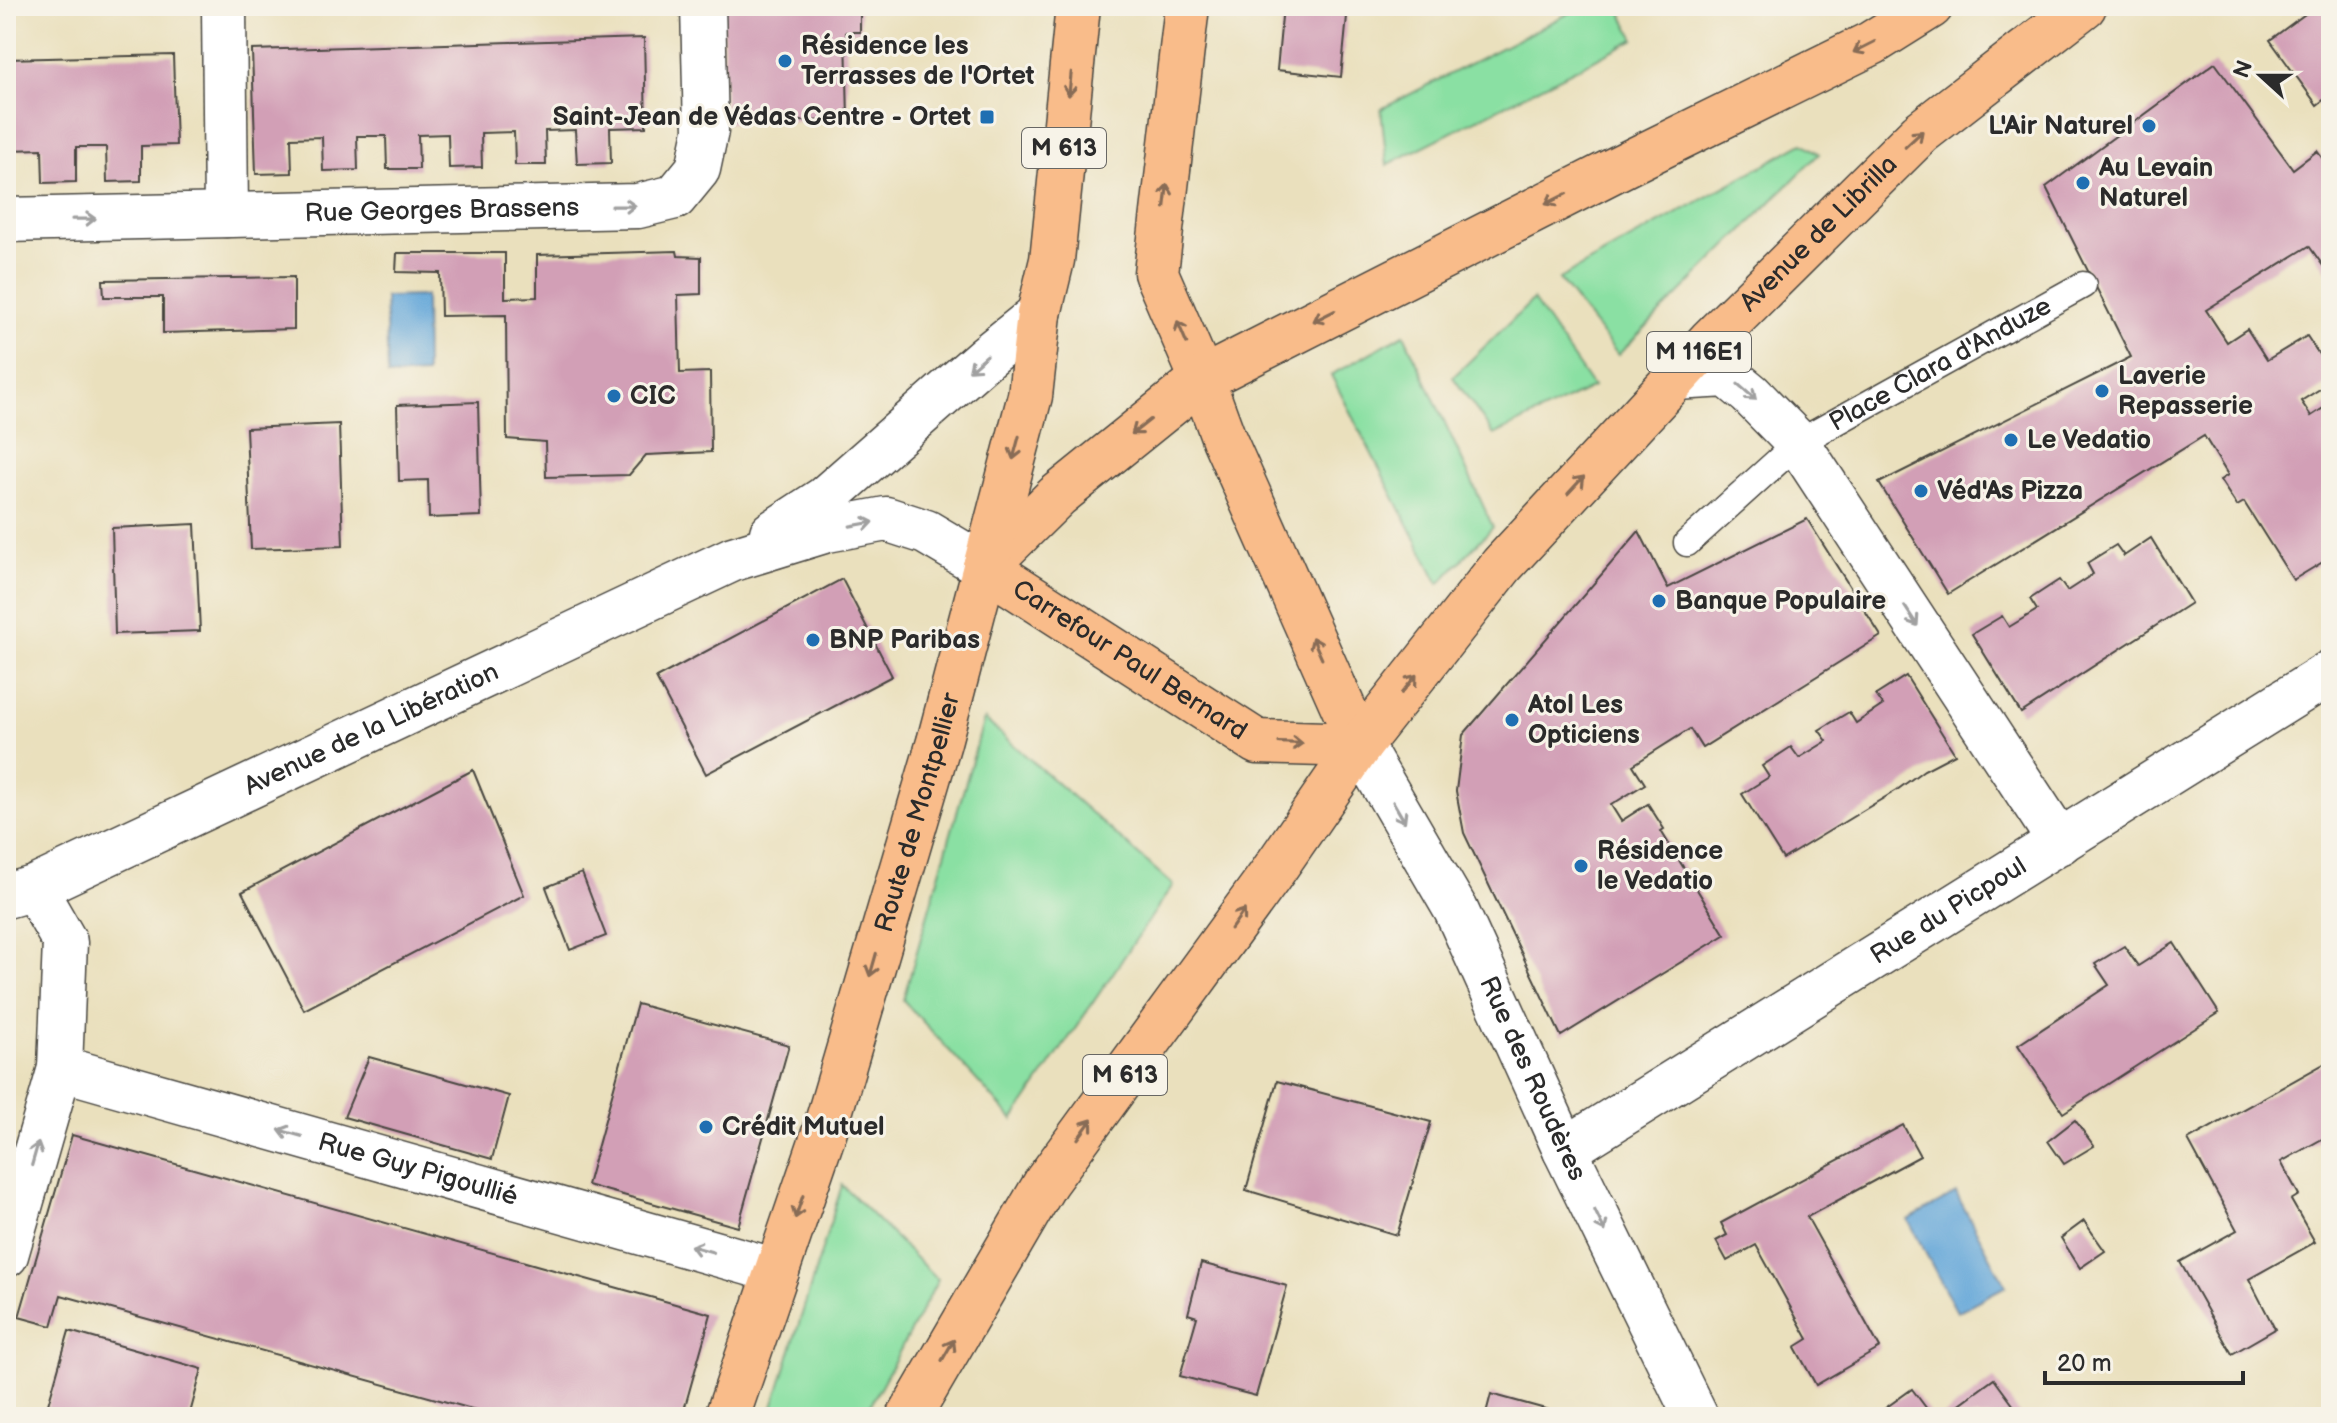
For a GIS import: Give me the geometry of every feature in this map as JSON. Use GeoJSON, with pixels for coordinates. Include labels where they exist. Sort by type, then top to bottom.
{"type":"FeatureCollection","features":[{"type":"Feature","properties":{"kind":"main road","name":"Route de Montpellier"},"geometry":{"type":"LineString","coordinates":[[727,1417],[842,1073],[939,742],[1030,396],[1039,314],[1052,260],[1078,6]]}},
{"type":"Feature","properties":{"kind":"main road"},"geometry":{"type":"LineString","coordinates":[[1187,6],[1156,273],[1224,439],[1360,745]]}},
{"type":"Feature","properties":{"kind":"main road"},"geometry":{"type":"LineString","coordinates":[[1202,379],[1872,43],[1931,6]]}},
{"type":"Feature","properties":{"kind":"main road","name":"Avenue de Librilla"},"geometry":{"type":"LineString","coordinates":[[1360,745],[1502,565],[1710,341],[1920,133],[2084,6]]}},
{"type":"Feature","properties":{"kind":"main road","name":"Carrefour Paul Bernard"},"geometry":{"type":"LineString","coordinates":[[1202,379],[1057,496],[985,567],[1257,742],[1360,745]]}},
{"type":"Feature","properties":{"kind":"main road","name":"M 613"},"geometry":{"type":"LineString","coordinates":[[909,1417],[1046,1182],[1269,877],[1360,745]]}},
{"type":"Feature","properties":{"kind":"street"},"geometry":{"type":"LineString","coordinates":[[224,6],[226,215]]}},
{"type":"Feature","properties":{"kind":"street","name":"Rue Georges Brassens"},"geometry":{"type":"LineString","coordinates":[[6,220],[638,206],[675,197],[698,169],[706,131],[703,6]]}},
{"type":"Feature","properties":{"kind":"street","name":"Avenue de la Libération"},"geometry":{"type":"LineString","coordinates":[[733,559],[824,499],[1039,314]]}},
{"type":"Feature","properties":{"kind":"street","name":"Place Clara d'Anduze"},"geometry":{"type":"LineString","coordinates":[[1675,378],[1727,375],[1798,443],[2060,842]]}},
{"type":"Feature","properties":{"kind":"street","name":"Avenue de la Libération"},"geometry":{"type":"LineString","coordinates":[[20,892],[733,559],[827,530],[886,519],[926,532],[985,567]]}},
{"type":"Feature","properties":{"kind":"street","name":"Rue du Picpoul"},"geometry":{"type":"LineString","coordinates":[[1565,1150],[2331,672]]}},
{"type":"Feature","properties":{"kind":"street","name":"Rue des Roudères"},"geometry":{"type":"LineString","coordinates":[[1360,745],[1456,910],[1565,1150],[1696,1417]]}},
{"type":"Feature","properties":{"kind":"street"},"geometry":{"type":"LineString","coordinates":[[6,1255],[60,1068],[65,942],[20,892]]}},
{"type":"Feature","properties":{"kind":"street","name":"Rue Guy Pigoullié"},"geometry":{"type":"LineString","coordinates":[[60,1068],[777,1271]]}},
{"type":"Feature","properties":{"kind":"lane","name":"Place Clara d'Anduze"},"geometry":{"type":"LineString","coordinates":[[1687,543],[1798,443],[2083,285]]}},
{"type":"Feature","properties":{"kind":"green space"},"geometry":{"type":"Polygon","coordinates":[[[1583,6],[1618,6],[1635,39],[1387,165],[1381,109],[1583,6]]]}},
{"type":"Feature","properties":{"kind":"green space"},"geometry":{"type":"Polygon","coordinates":[[[1803,143],[1819,154],[1618,355],[1559,279],[1803,143]]]}},
{"type":"Feature","properties":{"kind":"green space"},"geometry":{"type":"Polygon","coordinates":[[[1533,300],[1593,387],[1494,435],[1453,377],[1533,300]]]}},
{"type":"Feature","properties":{"kind":"green space"},"geometry":{"type":"Polygon","coordinates":[[[1404,334],[1493,527],[1439,584],[1331,375],[1404,334]]]}},
{"type":"Feature","properties":{"kind":"green space"},"geometry":{"type":"Polygon","coordinates":[[[984,719],[1173,885],[1013,1120],[903,1000],[984,719]]]}},
{"type":"Feature","properties":{"kind":"green space"},"geometry":{"type":"Polygon","coordinates":[[[842,1185],[938,1280],[864,1417],[770,1417],[842,1185]]]}},
{"type":"Feature","properties":{"kind":"water"},"geometry":{"type":"Polygon","coordinates":[[[425,296],[426,374],[388,376],[385,297],[425,296]]]}},
{"type":"Feature","properties":{"kind":"water"},"geometry":{"type":"Polygon","coordinates":[[[1956,1193],[2006,1286],[1957,1312],[1908,1220],[1956,1193]]]}},
{"type":"Feature","properties":{"kind":"building","name":"Résidence les Terrasses de l'Ortet"},"geometry":{"type":"Polygon","coordinates":[[[723,6],[860,6],[860,32],[846,32],[848,120],[725,123],[723,6]]]}},
{"type":"Feature","properties":{"kind":"building"},"geometry":{"type":"Polygon","coordinates":[[[1283,6],[1348,6],[1341,77],[1277,70],[1283,6]]]}},
{"type":"Feature","properties":{"kind":"building"},"geometry":{"type":"Polygon","coordinates":[[[2316,6],[2331,6],[2331,94],[2317,105],[2270,40],[2316,6]]]}},
{"type":"Feature","properties":{"kind":"building"},"geometry":{"type":"Polygon","coordinates":[[[644,38],[646,127],[610,128],[611,163],[577,164],[575,130],[545,131],[546,165],[515,165],[514,132],[481,133],[482,167],[449,168],[448,134],[418,135],[419,169],[387,169],[386,136],[357,136],[358,170],[323,171],[322,137],[291,138],[292,173],[256,174],[252,50],[644,38]]]}},
{"type":"Feature","properties":{"kind":"building"},"geometry":{"type":"Polygon","coordinates":[[[173,55],[176,145],[141,146],[141,181],[107,182],[106,147],[76,147],[76,182],[43,183],[42,149],[10,150],[11,183],[6,184],[6,59],[173,55]]]}},
{"type":"Feature","properties":{"kind":"building"},"geometry":{"type":"Polygon","coordinates":[[[2215,63],[2293,169],[2317,151],[2331,170],[2331,277],[2309,246],[2206,310],[2227,342],[2247,329],[2267,360],[2307,336],[2331,373],[2331,382],[2301,401],[2311,416],[2331,403],[2331,557],[2293,580],[2244,502],[2237,506],[2220,480],[2228,475],[2204,436],[1948,594],[1879,483],[2131,357],[2046,187],[2215,63]]]}},
{"type":"Feature","properties":{"kind":"building"},"geometry":{"type":"Polygon","coordinates":[[[677,251],[678,256],[701,257],[701,294],[678,295],[680,373],[710,372],[711,452],[646,455],[629,475],[546,477],[545,442],[507,439],[506,315],[441,316],[440,273],[396,272],[397,253],[505,253],[505,298],[537,297],[537,255],[677,251]]]}},
{"type":"Feature","properties":{"kind":"building"},"geometry":{"type":"Polygon","coordinates":[[[294,277],[294,329],[163,333],[163,297],[104,297],[103,280],[294,277]]]}},
{"type":"Feature","properties":{"kind":"building"},"geometry":{"type":"Polygon","coordinates":[[[478,402],[481,516],[429,518],[428,480],[399,481],[397,405],[478,402]]]}},
{"type":"Feature","properties":{"kind":"building"},"geometry":{"type":"Polygon","coordinates":[[[339,424],[343,546],[251,549],[246,428],[339,424]]]}},
{"type":"Feature","properties":{"kind":"building"},"geometry":{"type":"Polygon","coordinates":[[[1807,519],[1881,636],[1702,748],[1690,729],[1633,765],[1645,784],[1611,805],[1621,821],[1648,804],[1664,829],[1661,831],[1725,935],[1561,1036],[1464,833],[1456,791],[1463,735],[1639,531],[1668,588],[1807,519]]]}},
{"type":"Feature","properties":{"kind":"building"},"geometry":{"type":"Polygon","coordinates":[[[195,524],[200,631],[115,634],[112,528],[195,524]]]}},
{"type":"Feature","properties":{"kind":"building"},"geometry":{"type":"Polygon","coordinates":[[[2151,538],[2191,603],[2021,713],[1972,634],[2002,616],[2009,627],[2037,610],[2030,599],[2059,580],[2067,591],[2093,574],[2087,563],[2116,545],[2124,556],[2151,538]]]}},
{"type":"Feature","properties":{"kind":"building"},"geometry":{"type":"Polygon","coordinates":[[[842,579],[892,676],[706,774],[656,678],[842,579]]]}},
{"type":"Feature","properties":{"kind":"building"},"geometry":{"type":"Polygon","coordinates":[[[1906,676],[1955,754],[1924,770],[1897,790],[1783,859],[1742,794],[1769,777],[1762,766],[1791,747],[1799,758],[1827,741],[1819,730],[1849,712],[1856,723],[1883,705],[1876,695],[1906,676]]]}},
{"type":"Feature","properties":{"kind":"building"},"geometry":{"type":"Polygon","coordinates":[[[473,770],[524,895],[304,1010],[242,892],[473,770]]]}},
{"type":"Feature","properties":{"kind":"building"},"geometry":{"type":"Polygon","coordinates":[[[582,873],[606,936],[570,950],[546,887],[582,873]]]}},
{"type":"Feature","properties":{"kind":"building"},"geometry":{"type":"Polygon","coordinates":[[[2174,943],[2219,1013],[2063,1113],[2018,1045],[2109,985],[2095,964],[2124,946],[2138,966],[2174,943]]]}},
{"type":"Feature","properties":{"kind":"building"},"geometry":{"type":"Polygon","coordinates":[[[637,1004],[789,1045],[738,1227],[587,1185],[637,1004]]]}},
{"type":"Feature","properties":{"kind":"building"},"geometry":{"type":"Polygon","coordinates":[[[369,1057],[509,1096],[492,1159],[344,1117],[369,1057]]]}},
{"type":"Feature","properties":{"kind":"building"},"geometry":{"type":"Polygon","coordinates":[[[2331,1060],[2331,1134],[2281,1162],[2299,1195],[2291,1200],[2315,1242],[2249,1279],[2275,1329],[2232,1354],[2180,1262],[2237,1230],[2188,1140],[2331,1060]]]}},
{"type":"Feature","properties":{"kind":"building"},"geometry":{"type":"Polygon","coordinates":[[[1277,1081],[1431,1122],[1397,1235],[1246,1190],[1277,1081]]]}},
{"type":"Feature","properties":{"kind":"building"},"geometry":{"type":"Polygon","coordinates":[[[2075,1120],[2094,1146],[2064,1164],[2048,1141],[2075,1120]]]}},
{"type":"Feature","properties":{"kind":"building"},"geometry":{"type":"Polygon","coordinates":[[[1903,1125],[1920,1156],[1807,1217],[1880,1348],[1816,1385],[1795,1347],[1808,1339],[1756,1245],[1727,1261],[1716,1241],[1727,1235],[1721,1223],[1903,1125]]]}},
{"type":"Feature","properties":{"kind":"building"},"geometry":{"type":"Polygon","coordinates":[[[72,1135],[711,1314],[682,1417],[501,1417],[61,1295],[52,1326],[19,1317],[72,1135]]]}},
{"type":"Feature","properties":{"kind":"building"},"geometry":{"type":"Polygon","coordinates":[[[2084,1221],[2105,1251],[2080,1268],[2061,1238],[2084,1221]]]}},
{"type":"Feature","properties":{"kind":"building"},"geometry":{"type":"Polygon","coordinates":[[[1201,1263],[1287,1286],[1256,1396],[1180,1376],[1197,1317],[1188,1314],[1201,1263]]]}},
{"type":"Feature","properties":{"kind":"building"},"geometry":{"type":"Polygon","coordinates":[[[69,1331],[202,1369],[189,1417],[45,1415],[69,1331]]]}},
{"type":"Feature","properties":{"kind":"building"},"geometry":{"type":"Polygon","coordinates":[[[1994,1379],[2022,1417],[1942,1417],[1994,1379]]]}},
{"type":"Feature","properties":{"kind":"building"},"geometry":{"type":"Polygon","coordinates":[[[1912,1389],[1933,1417],[1873,1417],[1912,1389]]]}},
{"type":"Feature","properties":{"kind":"building"},"geometry":{"type":"Polygon","coordinates":[[[1491,1394],[1571,1416],[1571,1417],[1485,1417],[1491,1394]]]}},
{"type":"Feature","properties":{"kind":"place","name":"Résidence les Terrasses de l'Ortet"},"geometry":{"type":"Point","coordinates":[785,61]}},
{"type":"Feature","properties":{"kind":"place","name":"Saint-Jean de Védas Centre - Ortet"},"geometry":{"type":"Point","coordinates":[987,117]}},
{"type":"Feature","properties":{"kind":"place","name":"L'Air Naturel"},"geometry":{"type":"Point","coordinates":[2149,126]}},
{"type":"Feature","properties":{"kind":"place","name":"Au Levain Naturel"},"geometry":{"type":"Point","coordinates":[2083,183]}},
{"type":"Feature","properties":{"kind":"place","name":"Laverie Repasserie"},"geometry":{"type":"Point","coordinates":[2102,391]}},
{"type":"Feature","properties":{"kind":"place","name":"CIC"},"geometry":{"type":"Point","coordinates":[614,396]}},
{"type":"Feature","properties":{"kind":"place","name":"Le Vedatio"},"geometry":{"type":"Point","coordinates":[2011,440]}},
{"type":"Feature","properties":{"kind":"place","name":"Véd'As Pizza"},"geometry":{"type":"Point","coordinates":[1921,491]}},
{"type":"Feature","properties":{"kind":"place","name":"Banque Populaire"},"geometry":{"type":"Point","coordinates":[1659,601]}},
{"type":"Feature","properties":{"kind":"place","name":"BNP Paribas"},"geometry":{"type":"Point","coordinates":[813,640]}},
{"type":"Feature","properties":{"kind":"place","name":"Atol Les Opticiens"},"geometry":{"type":"Point","coordinates":[1512,720]}},
{"type":"Feature","properties":{"kind":"place","name":"Résidence le Vedatio"},"geometry":{"type":"Point","coordinates":[1581,866]}},
{"type":"Feature","properties":{"kind":"place","name":"Crédit Mutuel"},"geometry":{"type":"Point","coordinates":[706,1127]}}]}
